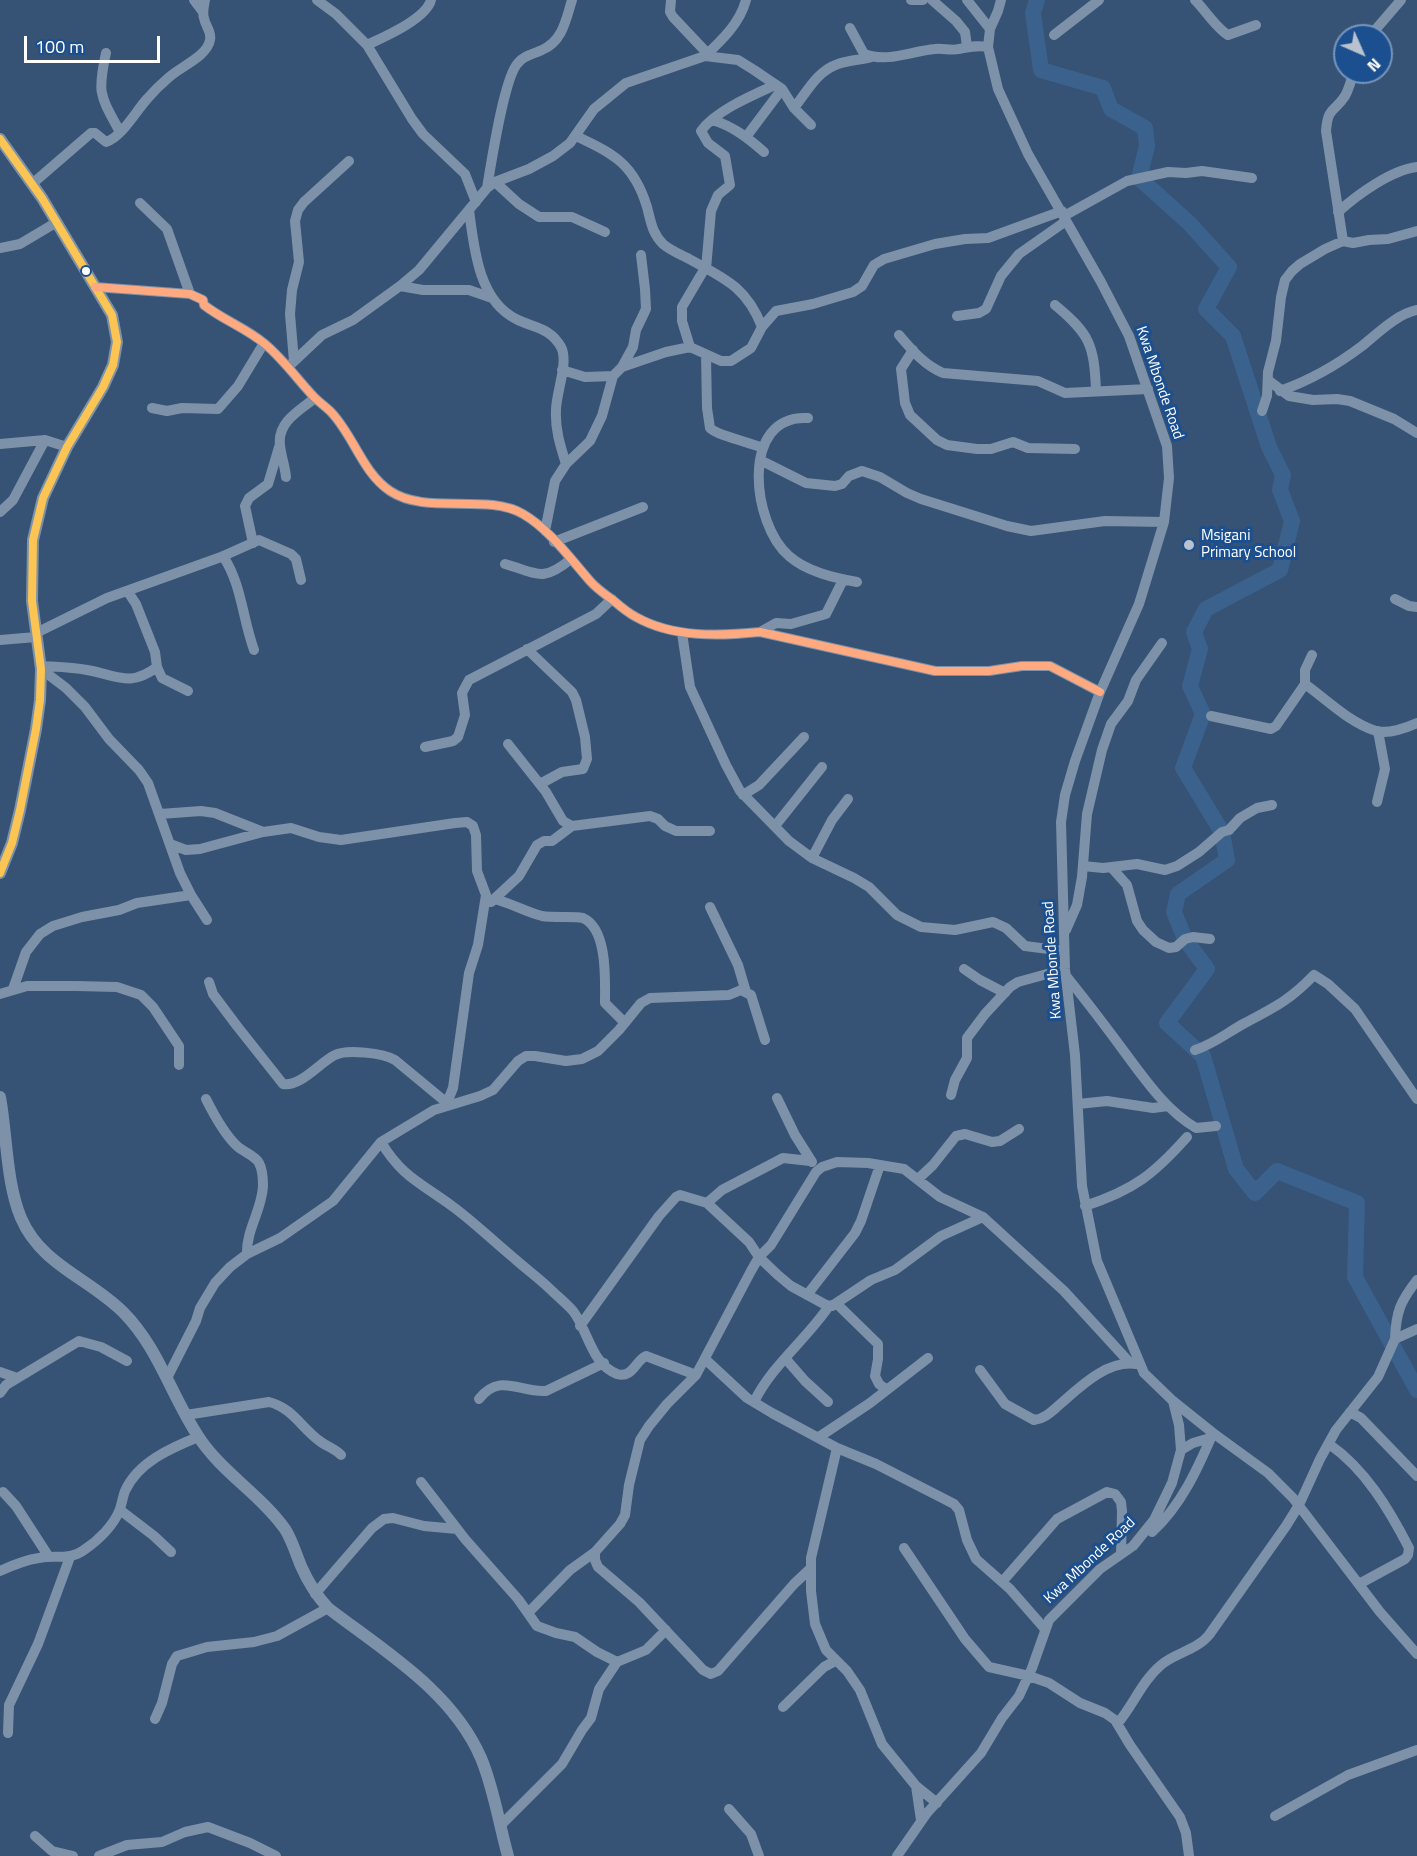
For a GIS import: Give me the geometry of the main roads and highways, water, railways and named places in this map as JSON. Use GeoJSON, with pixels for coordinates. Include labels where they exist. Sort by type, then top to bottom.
{"type":"FeatureCollection","features":[{"type":"Feature","properties":{"kind":"waterway"},"geometry":{"type":"LineString","coordinates":[[1037,0],[1033,13],[1041,70],[1103,88],[1111,109],[1145,128],[1147,146],[1139,178],[1189,223],[1229,267],[1206,309],[1233,336],[1269,447],[1283,475],[1280,490],[1292,521],[1280,570],[1206,609],[1194,632],[1200,649],[1190,686],[1203,714],[1183,768],[1222,832],[1227,860],[1178,894],[1174,912],[1185,939],[1207,969],[1167,1023],[1203,1056],[1236,1169],[1255,1193],[1277,1171],[1357,1203],[1355,1277],[1417,1390]]}},
{"type":"Feature","properties":{"kind":"place","name":"Msigani Primary School"},"geometry":{"type":"Point","coordinates":[1189,545]}}]}
